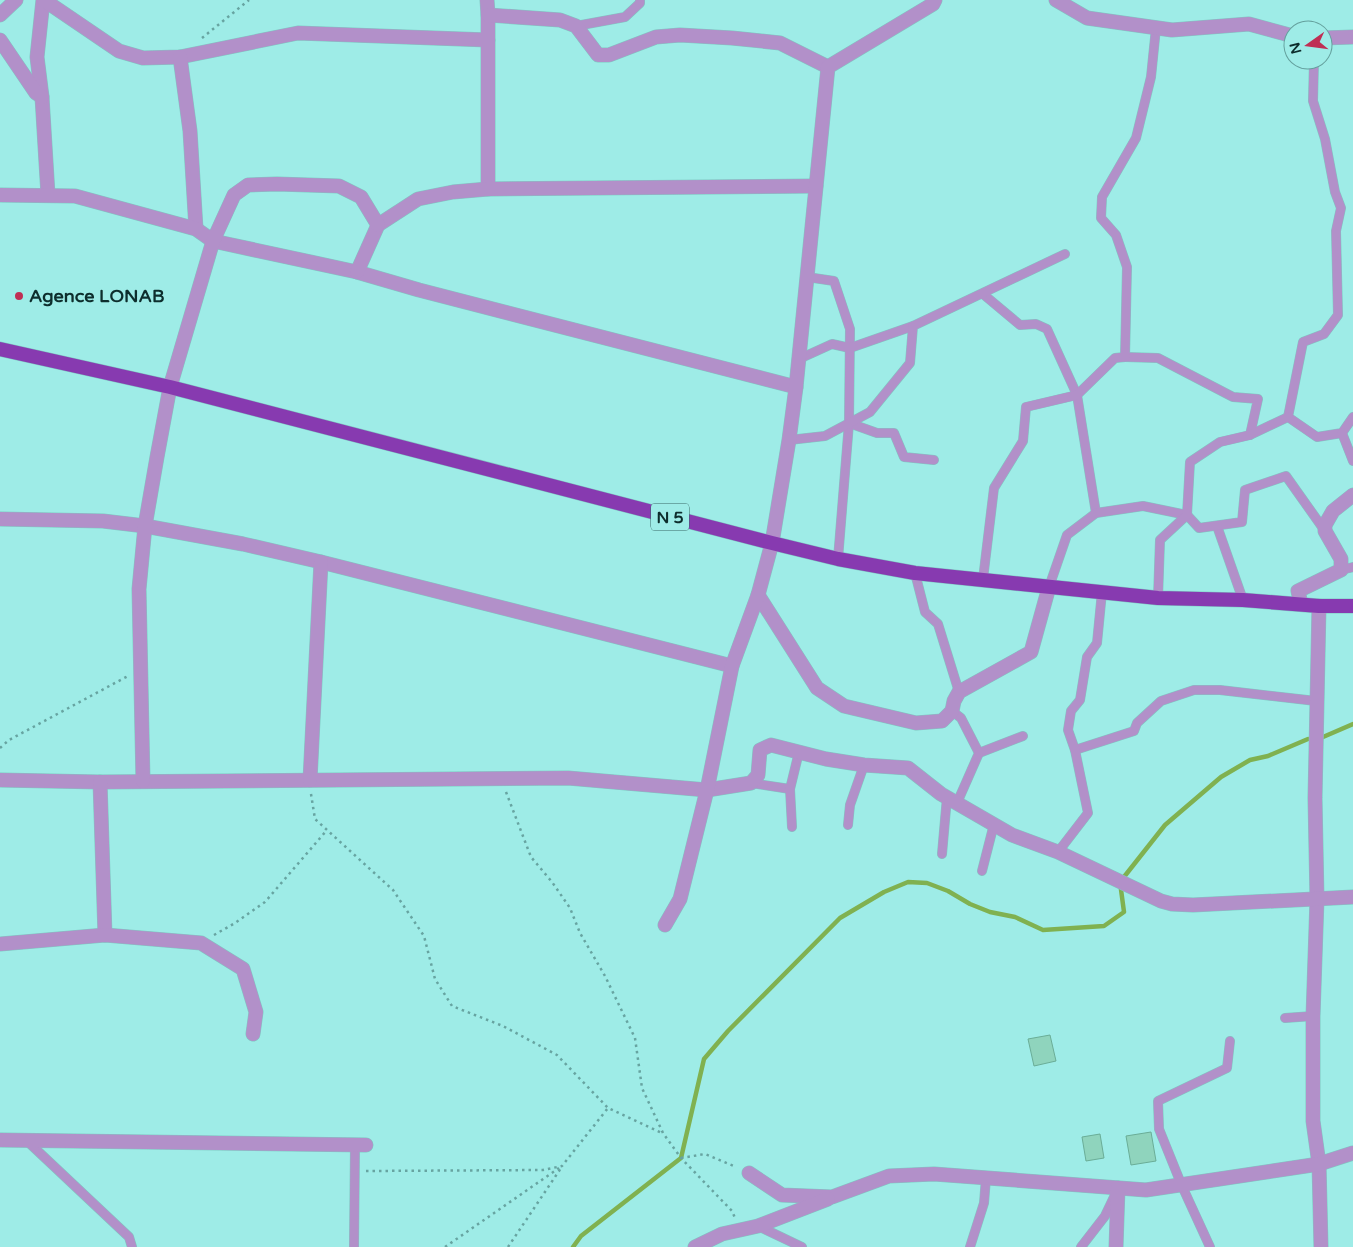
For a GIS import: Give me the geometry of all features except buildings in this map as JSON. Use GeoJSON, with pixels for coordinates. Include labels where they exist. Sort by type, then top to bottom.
{"type":"FeatureCollection","features":[{"type":"Feature","properties":{"kind":"highway","name":"N 5"},"geometry":{"type":"LineString","coordinates":[[0,349],[170,387],[838,560],[915,573],[1158,598],[1353,606]]}},
{"type":"Feature","properties":{"kind":"street"},"geometry":{"type":"LineString","coordinates":[[0,14],[16,0]]}},
{"type":"Feature","properties":{"kind":"street"},"geometry":{"type":"LineString","coordinates":[[48,195],[42,97],[37,57],[44,0],[119,51],[144,58],[180,57],[298,33],[488,40]]}},
{"type":"Feature","properties":{"kind":"street"},"geometry":{"type":"LineString","coordinates":[[487,0],[488,189]]}},
{"type":"Feature","properties":{"kind":"street"},"geometry":{"type":"LineString","coordinates":[[828,67],[933,4],[935,0]]}},
{"type":"Feature","properties":{"kind":"street"},"geometry":{"type":"LineString","coordinates":[[1056,0],[1087,18],[1172,30],[1249,24],[1283,33]]}},
{"type":"Feature","properties":{"kind":"street"},"geometry":{"type":"LineString","coordinates":[[488,15],[560,20],[576,26],[598,55],[609,55],[656,37],[680,35],[780,43],[828,67]]}},
{"type":"Feature","properties":{"kind":"street"},"geometry":{"type":"LineString","coordinates":[[1333,37],[1353,36]]}},
{"type":"Feature","properties":{"kind":"street"},"geometry":{"type":"LineString","coordinates":[[0,40],[36,93],[42,97]]}},
{"type":"Feature","properties":{"kind":"street"},"geometry":{"type":"LineString","coordinates":[[180,57],[190,131],[196,229]]}},
{"type":"Feature","properties":{"kind":"street"},"geometry":{"type":"LineString","coordinates":[[665,925],[680,899],[707,790],[732,666],[758,595],[772,544],[790,440],[828,67]]}},
{"type":"Feature","properties":{"kind":"street"},"geometry":{"type":"LineString","coordinates":[[143,781],[139,589],[145,526],[170,387],[213,241],[234,195],[248,184],[339,186],[361,197],[378,225]]}},
{"type":"Feature","properties":{"kind":"street"},"geometry":{"type":"LineString","coordinates":[[357,272],[378,225],[418,199],[453,192],[488,189],[816,186]]}},
{"type":"Feature","properties":{"kind":"street"},"geometry":{"type":"LineString","coordinates":[[0,195],[75,196],[196,229],[213,241],[357,272],[419,290],[796,387]]}},
{"type":"Feature","properties":{"kind":"street"},"geometry":{"type":"LineString","coordinates":[[1301,604],[1298,591],[1347,568],[1325,531],[1325,525],[1333,511],[1353,495]]}},
{"type":"Feature","properties":{"kind":"street"},"geometry":{"type":"LineString","coordinates":[[0,519],[103,521],[145,526],[243,544],[732,666]]}},
{"type":"Feature","properties":{"kind":"street"},"geometry":{"type":"LineString","coordinates":[[310,780],[321,562]]}},
{"type":"Feature","properties":{"kind":"street"},"geometry":{"type":"LineString","coordinates":[[758,595],[817,688],[844,706],[916,723],[942,721],[952,712],[954,701],[959,692],[1031,652],[1049,587]]}},
{"type":"Feature","properties":{"kind":"street"},"geometry":{"type":"LineString","coordinates":[[1319,606],[1316,701],[1317,899],[1313,1016],[1313,1121],[1319,1164],[1321,1247]]}},
{"type":"Feature","properties":{"kind":"street"},"geometry":{"type":"LineString","coordinates":[[0,780],[100,782],[568,778],[707,790],[751,783],[758,775],[760,750],[771,745],[826,759],[864,765],[908,768],[952,800],[1012,835],[1058,852],[1161,901],[1172,904],[1193,905],[1353,897]]}},
{"type":"Feature","properties":{"kind":"street"},"geometry":{"type":"LineString","coordinates":[[100,782],[105,935]]}},
{"type":"Feature","properties":{"kind":"street"},"geometry":{"type":"LineString","coordinates":[[0,944],[105,935],[201,943],[243,969],[256,1012],[253,1034]]}},
{"type":"Feature","properties":{"kind":"street"},"geometry":{"type":"LineString","coordinates":[[0,1140],[360,1145]]}},
{"type":"Feature","properties":{"kind":"street"},"geometry":{"type":"LineString","coordinates":[[695,1247],[722,1234],[758,1226],[889,1176],[934,1174],[1146,1190],[1319,1164],[1353,1153]]}},
{"type":"Feature","properties":{"kind":"street"},"geometry":{"type":"LineString","coordinates":[[749,1173],[782,1195],[832,1197]]}},
{"type":"Feature","properties":{"kind":"street"},"geometry":{"type":"LineString","coordinates":[[1116,1247],[1118,1188]]}},
{"type":"Feature","properties":{"kind":"lane"},"geometry":{"type":"LineString","coordinates":[[576,26],[625,17],[640,3],[640,0]]}},
{"type":"Feature","properties":{"kind":"lane"},"geometry":{"type":"LineString","coordinates":[[1125,357],[1127,266],[1116,236],[1101,218],[1102,197],[1136,138],[1151,77],[1156,28]]}},
{"type":"Feature","properties":{"kind":"lane"},"geometry":{"type":"LineString","coordinates":[[1288,417],[1303,342],[1324,334],[1338,315],[1336,231],[1341,208],[1335,192],[1325,138],[1313,101],[1314,70]]}},
{"type":"Feature","properties":{"kind":"lane"},"geometry":{"type":"LineString","coordinates":[[799,359],[832,344],[850,348],[913,326],[1065,254]]}},
{"type":"Feature","properties":{"kind":"lane"},"geometry":{"type":"LineString","coordinates":[[807,277],[834,281],[850,329],[849,423],[838,560]]}},
{"type":"Feature","properties":{"kind":"lane"},"geometry":{"type":"LineString","coordinates":[[983,294],[1020,325],[1036,324],[1047,329],[1077,395],[1096,513]]}},
{"type":"Feature","properties":{"kind":"lane"},"geometry":{"type":"LineString","coordinates":[[790,440],[825,436],[870,412],[910,363],[913,326]]}},
{"type":"Feature","properties":{"kind":"lane"},"geometry":{"type":"LineString","coordinates":[[983,579],[994,488],[1023,441],[1026,407],[1077,395],[1115,358],[1158,358],[1233,397],[1258,399],[1250,436]]}},
{"type":"Feature","properties":{"kind":"lane"},"geometry":{"type":"LineString","coordinates":[[1288,417],[1317,437],[1342,433],[1353,416]]}},
{"type":"Feature","properties":{"kind":"lane"},"geometry":{"type":"LineString","coordinates":[[1158,598],[1160,540],[1187,515],[1190,462],[1220,442],[1250,436],[1288,417]]}},
{"type":"Feature","properties":{"kind":"lane"},"geometry":{"type":"LineString","coordinates":[[849,423],[877,433],[894,433],[904,457],[934,460]]}},
{"type":"Feature","properties":{"kind":"lane"},"geometry":{"type":"LineString","coordinates":[[1342,433],[1353,461]]}},
{"type":"Feature","properties":{"kind":"lane"},"geometry":{"type":"LineString","coordinates":[[1049,587],[1068,535],[1096,513],[1143,506],[1187,515],[1199,528],[1242,522],[1245,490],[1286,476],[1325,531]]}},
{"type":"Feature","properties":{"kind":"lane"},"geometry":{"type":"LineString","coordinates":[[1217,526],[1243,600]]}},
{"type":"Feature","properties":{"kind":"lane"},"geometry":{"type":"LineString","coordinates":[[915,573],[926,612],[938,624],[959,692]]}},
{"type":"Feature","properties":{"kind":"lane"},"geometry":{"type":"LineString","coordinates":[[1058,852],[1088,813],[1075,750],[1068,730],[1071,711],[1080,700],[1087,657],[1097,643],[1102,592]]}},
{"type":"Feature","properties":{"kind":"lane"},"geometry":{"type":"LineString","coordinates":[[1075,750],[1134,731],[1137,723],[1161,701],[1194,690],[1220,690],[1316,701]]}},
{"type":"Feature","properties":{"kind":"lane"},"geometry":{"type":"LineString","coordinates":[[952,712],[961,718],[979,753]]}},
{"type":"Feature","properties":{"kind":"lane"},"geometry":{"type":"LineString","coordinates":[[942,854],[952,800],[979,753],[1023,736]]}},
{"type":"Feature","properties":{"kind":"lane"},"geometry":{"type":"LineString","coordinates":[[792,827],[790,788],[799,752]]}},
{"type":"Feature","properties":{"kind":"lane"},"geometry":{"type":"LineString","coordinates":[[848,825],[850,805],[864,765]]}},
{"type":"Feature","properties":{"kind":"lane"},"geometry":{"type":"LineString","coordinates":[[751,783],[790,788]]}},
{"type":"Feature","properties":{"kind":"lane"},"geometry":{"type":"LineString","coordinates":[[982,871],[994,824]]}},
{"type":"Feature","properties":{"kind":"lane"},"geometry":{"type":"LineString","coordinates":[[1285,1018],[1313,1016]]}},
{"type":"Feature","properties":{"kind":"lane"},"geometry":{"type":"LineString","coordinates":[[1210,1247],[1158,1129],[1158,1101],[1228,1068],[1230,1042]]}},
{"type":"Feature","properties":{"kind":"lane"},"geometry":{"type":"LineString","coordinates":[[26,1140],[129,1237],[132,1247]]}},
{"type":"Feature","properties":{"kind":"lane"},"geometry":{"type":"LineString","coordinates":[[354,1247],[354,1171],[360,1145]]}},
{"type":"Feature","properties":{"kind":"lane"},"geometry":{"type":"LineString","coordinates":[[970,1247],[984,1203],[986,1178]]}},
{"type":"Feature","properties":{"kind":"lane"},"geometry":{"type":"LineString","coordinates":[[1081,1247],[1105,1216],[1118,1188]]}},
{"type":"Feature","properties":{"kind":"lane"},"geometry":{"type":"LineString","coordinates":[[758,1226],[802,1247]]}},
{"type":"Feature","properties":{"kind":"path"},"geometry":{"type":"LineString","coordinates":[[200,40],[250,0]]}},
{"type":"Feature","properties":{"kind":"path"},"geometry":{"type":"LineString","coordinates":[[0,748],[9,740],[141,670]]}},
{"type":"Feature","properties":{"kind":"path"},"geometry":{"type":"LineString","coordinates":[[501,779],[531,857],[570,908],[580,932],[605,976],[635,1038],[642,1088],[663,1133],[680,1158],[732,1211],[738,1230]]}},
{"type":"Feature","properties":{"kind":"path"},"geometry":{"type":"LineString","coordinates":[[310,780],[315,819],[393,890],[424,936],[435,979],[452,1006],[503,1026],[557,1055],[608,1108],[663,1133]]}},
{"type":"Feature","properties":{"kind":"path"},"geometry":{"type":"LineString","coordinates":[[201,943],[265,902],[327,830]]}},
{"type":"Feature","properties":{"kind":"path"},"geometry":{"type":"LineString","coordinates":[[508,1247],[562,1166],[608,1108]]}},
{"type":"Feature","properties":{"kind":"path"},"geometry":{"type":"LineString","coordinates":[[680,1158],[705,1154],[749,1173]]}},
{"type":"Feature","properties":{"kind":"path"},"geometry":{"type":"LineString","coordinates":[[354,1171],[543,1170],[562,1166]]}},
{"type":"Feature","properties":{"kind":"path"},"geometry":{"type":"LineString","coordinates":[[445,1247],[562,1166]]}},
{"type":"Feature","properties":{"kind":"waterway"},"geometry":{"type":"LineString","coordinates":[[1323,737],[1353,724]]}},
{"type":"Feature","properties":{"kind":"waterway"},"geometry":{"type":"LineString","coordinates":[[573,1247],[581,1236],[681,1158],[704,1059],[728,1031],[840,918],[884,892],[908,882],[927,883],[948,891],[970,904],[990,912],[1015,917],[1043,930],[1104,926],[1124,912],[1120,882],[1165,825],[1221,777],[1250,760],[1268,756],[1308,739]]}},
{"type":"Feature","properties":{"kind":"place","name":"Agence LONAB"},"geometry":{"type":"Point","coordinates":[19,296]}}]}
